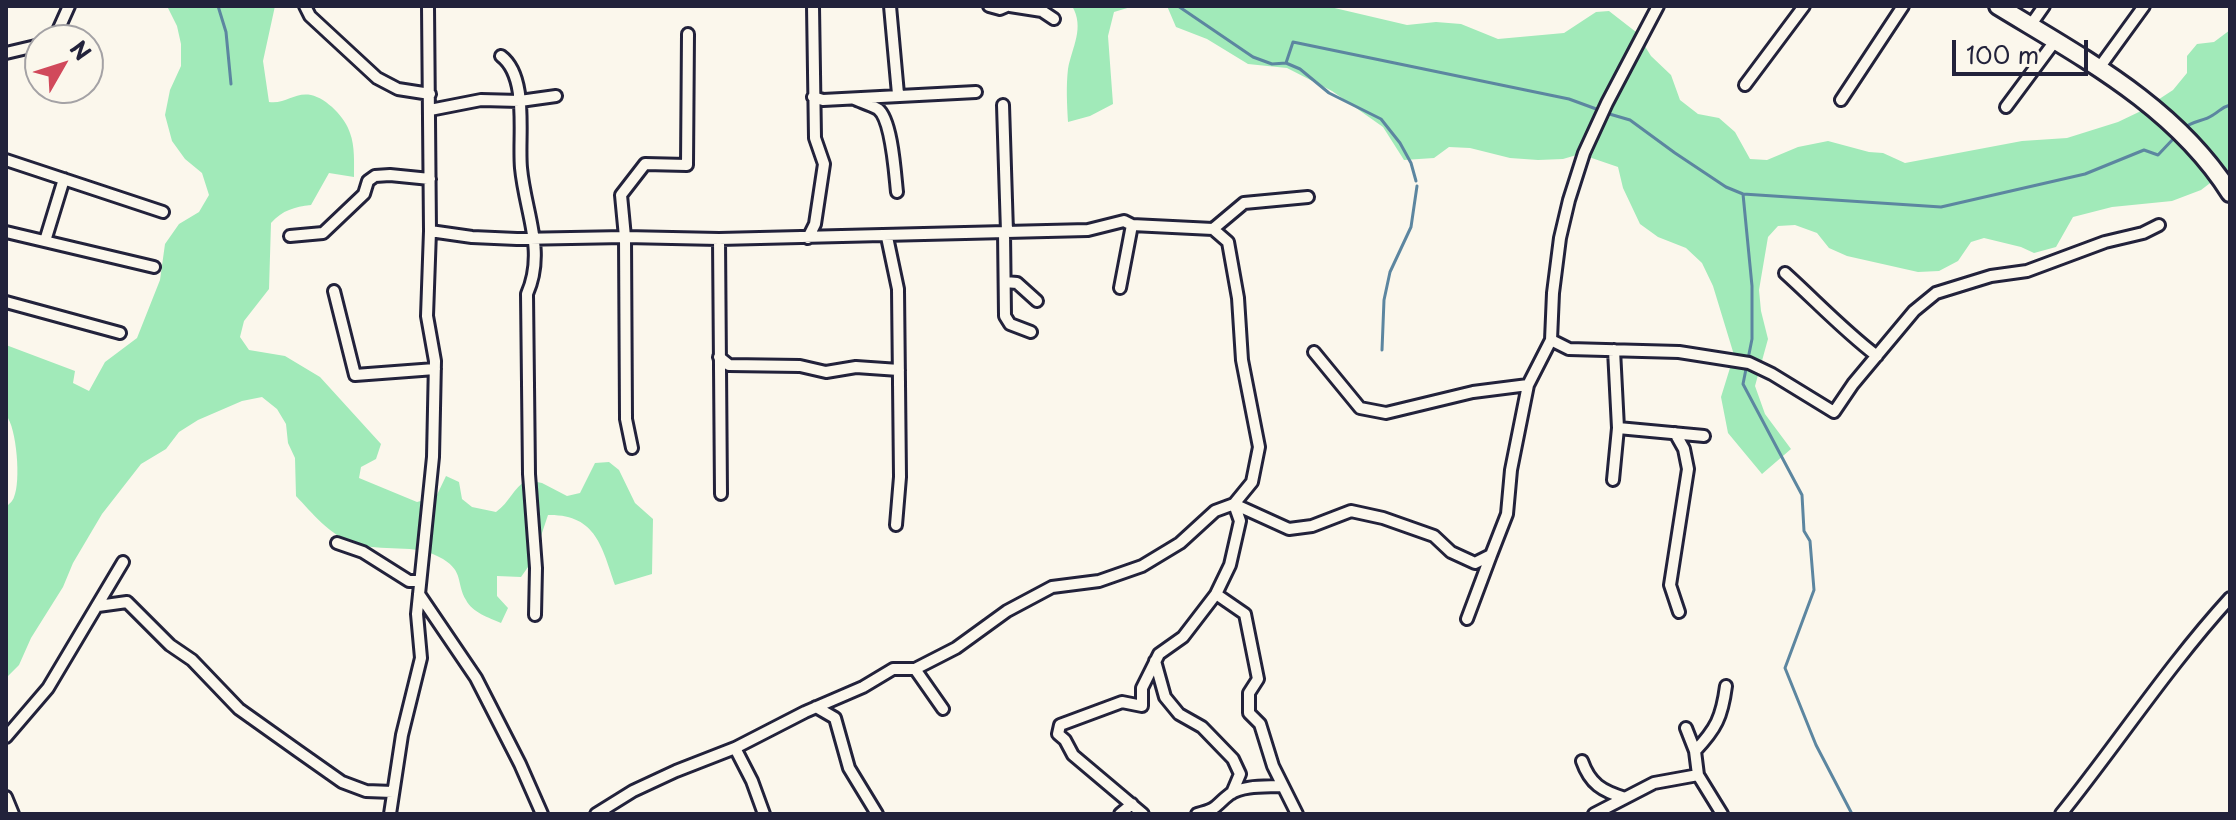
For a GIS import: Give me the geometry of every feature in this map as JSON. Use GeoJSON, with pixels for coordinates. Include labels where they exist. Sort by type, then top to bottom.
{"type":"FeatureCollection","features":[{"type":"Feature","properties":{"kind":"highway"},"geometry":{"type":"LineString","coordinates":[[1998,6],[2099,68],[2153,106],[2180,130],[2230,193]]}},
{"type":"Feature","properties":{"kind":"street"},"geometry":{"type":"LineString","coordinates":[[305,6],[310,16],[377,78],[398,89],[430,94]]}},
{"type":"Feature","properties":{"kind":"street"},"geometry":{"type":"LineString","coordinates":[[390,814],[402,735],[421,658],[417,614],[433,457],[435,369],[427,316],[430,231],[428,6]]}},
{"type":"Feature","properties":{"kind":"street"},"geometry":{"type":"LineString","coordinates":[[808,238],[815,224],[824,164],[815,138],[813,6]]}},
{"type":"Feature","properties":{"kind":"street"},"geometry":{"type":"LineString","coordinates":[[890,6],[898,94]]}},
{"type":"Feature","properties":{"kind":"street"},"geometry":{"type":"LineString","coordinates":[[989,6],[1042,11],[1054,19]]}},
{"type":"Feature","properties":{"kind":"street"},"geometry":{"type":"LineString","coordinates":[[1745,85],[1804,6]]}},
{"type":"Feature","properties":{"kind":"street"},"geometry":{"type":"LineString","coordinates":[[1841,100],[1903,6]]}},
{"type":"Feature","properties":{"kind":"street"},"geometry":{"type":"LineString","coordinates":[[2030,26],[2044,6]]}},
{"type":"Feature","properties":{"kind":"street"},"geometry":{"type":"LineString","coordinates":[[2099,68],[2144,6]]}},
{"type":"Feature","properties":{"kind":"street"},"geometry":{"type":"LineString","coordinates":[[1467,619],[1507,514],[1511,470],[1528,385],[1551,340],[1560,238],[1584,153],[1655,7]]}},
{"type":"Feature","properties":{"kind":"street"},"geometry":{"type":"LineString","coordinates":[[632,448],[626,419],[625,237],[621,195],[645,164],[687,165],[688,34]]}},
{"type":"Feature","properties":{"kind":"street"},"geometry":{"type":"LineString","coordinates":[[2006,107],[2055,41]]}},
{"type":"Feature","properties":{"kind":"street"},"geometry":{"type":"LineString","coordinates":[[501,56],[509,61],[520,101],[521,169],[534,239],[535,276],[527,294],[529,474],[536,568],[535,615]]}},
{"type":"Feature","properties":{"kind":"street"},"geometry":{"type":"LineString","coordinates":[[813,97],[823,100],[976,92]]}},
{"type":"Feature","properties":{"kind":"street"},"geometry":{"type":"LineString","coordinates":[[430,110],[481,100],[520,101],[556,96]]}},
{"type":"Feature","properties":{"kind":"street"},"geometry":{"type":"LineString","coordinates":[[852,98],[880,110],[884,118],[893,154],[897,192]]}},
{"type":"Feature","properties":{"kind":"street"},"geometry":{"type":"LineString","coordinates":[[1003,105],[1005,316],[1010,324],[1031,332]]}},
{"type":"Feature","properties":{"kind":"street"},"geometry":{"type":"LineString","coordinates":[[6,160],[163,212]]}},
{"type":"Feature","properties":{"kind":"street"},"geometry":{"type":"LineString","coordinates":[[290,236],[323,233],[364,194],[368,181],[375,176],[430,179]]}},
{"type":"Feature","properties":{"kind":"street"},"geometry":{"type":"LineString","coordinates":[[45,241],[64,179]]}},
{"type":"Feature","properties":{"kind":"street"},"geometry":{"type":"LineString","coordinates":[[1213,229],[1244,203],[1308,197]]}},
{"type":"Feature","properties":{"kind":"street"},"geometry":{"type":"LineString","coordinates":[[430,231],[472,237],[534,239],[887,237],[1088,230],[1124,221],[1132,225],[1213,229],[1228,242],[1238,298],[1242,360],[1259,447],[1252,482],[1234,504],[1215,511],[1180,543],[1142,566],[1099,581],[1052,587],[1007,611],[956,648],[915,669],[893,669],[735,748],[633,791],[596,814]]}},
{"type":"Feature","properties":{"kind":"street"},"geometry":{"type":"LineString","coordinates":[[1120,288],[1132,225]]}},
{"type":"Feature","properties":{"kind":"street"},"geometry":{"type":"LineString","coordinates":[[1551,340],[1569,349],[1679,352],[1749,363],[1834,412],[1853,384],[1914,311],[1936,293],[1991,276],[2027,271],[2159,225]]}},
{"type":"Feature","properties":{"kind":"street"},"geometry":{"type":"LineString","coordinates":[[6,232],[154,267]]}},
{"type":"Feature","properties":{"kind":"street"},"geometry":{"type":"LineString","coordinates":[[887,237],[898,289],[900,477],[896,525]]}},
{"type":"Feature","properties":{"kind":"street"},"geometry":{"type":"LineString","coordinates":[[719,239],[721,494]]}},
{"type":"Feature","properties":{"kind":"street"},"geometry":{"type":"LineString","coordinates":[[1785,273],[1851,337],[1877,356]]}},
{"type":"Feature","properties":{"kind":"street"},"geometry":{"type":"LineString","coordinates":[[1005,282],[1017,283],[1037,301]]}},
{"type":"Feature","properties":{"kind":"street"},"geometry":{"type":"LineString","coordinates":[[334,291],[355,375],[435,369]]}},
{"type":"Feature","properties":{"kind":"street"},"geometry":{"type":"LineString","coordinates":[[6,302],[120,333]]}},
{"type":"Feature","properties":{"kind":"street"},"geometry":{"type":"LineString","coordinates":[[1613,480],[1618,428],[1614,350]]}},
{"type":"Feature","properties":{"kind":"street"},"geometry":{"type":"LineString","coordinates":[[1314,352],[1360,408],[1386,413],[1473,392],[1528,385]]}},
{"type":"Feature","properties":{"kind":"street"},"geometry":{"type":"LineString","coordinates":[[719,357],[729,365],[800,366],[826,372],[856,367],[899,370]]}},
{"type":"Feature","properties":{"kind":"street"},"geometry":{"type":"LineString","coordinates":[[1618,428],[1704,436]]}},
{"type":"Feature","properties":{"kind":"street"},"geometry":{"type":"LineString","coordinates":[[1675,433],[1684,449],[1688,469],[1670,585],[1679,612]]}},
{"type":"Feature","properties":{"kind":"street"},"geometry":{"type":"LineString","coordinates":[[1234,504],[1289,529],[1312,526],[1351,511],[1383,518],[1434,536],[1451,552],[1475,563],[1491,555]]}},
{"type":"Feature","properties":{"kind":"street"},"geometry":{"type":"LineString","coordinates":[[1143,814],[1073,755],[1058,734],[1060,725],[1122,702],[1142,706],[1142,688],[1159,654],[1183,637],[1216,594],[1230,565],[1240,521],[1234,504]]}},
{"type":"Feature","properties":{"kind":"street"},"geometry":{"type":"LineString","coordinates":[[337,543],[363,552],[409,581],[420,581]]}},
{"type":"Feature","properties":{"kind":"street"},"geometry":{"type":"LineString","coordinates":[[6,737],[48,688],[123,562]]}},
{"type":"Feature","properties":{"kind":"street"},"geometry":{"type":"LineString","coordinates":[[419,594],[476,678],[542,814]]}},
{"type":"Feature","properties":{"kind":"street"},"geometry":{"type":"LineString","coordinates":[[1216,594],[1245,614],[1258,679],[1249,693],[1249,713],[1260,724],[1282,786],[1297,814]]}},
{"type":"Feature","properties":{"kind":"street"},"geometry":{"type":"LineString","coordinates":[[2061,814],[2153,690],[2230,598]]}},
{"type":"Feature","properties":{"kind":"street"},"geometry":{"type":"LineString","coordinates":[[98,606],[127,602],[170,645],[192,660],[239,709],[342,782],[366,791],[393,792]]}},
{"type":"Feature","properties":{"kind":"street"},"geometry":{"type":"LineString","coordinates":[[1155,661],[1165,697],[1179,714],[1202,727],[1233,759],[1240,774],[1232,793],[1215,809],[1197,814]]}},
{"type":"Feature","properties":{"kind":"street"},"geometry":{"type":"LineString","coordinates":[[915,669],[943,709]]}},
{"type":"Feature","properties":{"kind":"street"},"geometry":{"type":"LineString","coordinates":[[1695,751],[1716,729],[1726,686]]}},
{"type":"Feature","properties":{"kind":"street"},"geometry":{"type":"LineString","coordinates":[[841,696],[835,718],[849,768],[877,814]]}},
{"type":"Feature","properties":{"kind":"street"},"geometry":{"type":"LineString","coordinates":[[816,707],[835,718]]}},
{"type":"Feature","properties":{"kind":"street"},"geometry":{"type":"LineString","coordinates":[[1686,728],[1695,751],[1698,775],[1722,814]]}},
{"type":"Feature","properties":{"kind":"street"},"geometry":{"type":"LineString","coordinates":[[735,748],[756,789],[764,814]]}},
{"type":"Feature","properties":{"kind":"street"},"geometry":{"type":"LineString","coordinates":[[1582,761],[1586,774],[1594,784],[1625,798]]}},
{"type":"Feature","properties":{"kind":"street"},"geometry":{"type":"LineString","coordinates":[[1594,814],[1654,783],[1698,775]]}},
{"type":"Feature","properties":{"kind":"street"},"geometry":{"type":"LineString","coordinates":[[1232,793],[1251,787],[1282,786]]}},
{"type":"Feature","properties":{"kind":"street"},"geometry":{"type":"LineString","coordinates":[[6,797],[13,814]]}},
{"type":"Feature","properties":{"kind":"street"},"geometry":{"type":"LineString","coordinates":[[1120,814],[1132,804]]}},
{"type":"Feature","properties":{"kind":"green space"},"geometry":{"type":"Polygon","coordinates":[[[167,6],[275,6],[263,61],[269,102],[295,96],[317,97],[340,115],[352,138],[354,177],[329,173],[311,205],[289,210],[271,223],[269,289],[244,321],[240,337],[249,350],[285,356],[320,377],[381,444],[376,459],[361,467],[359,478],[417,502],[436,497],[446,476],[459,482],[462,499],[472,507],[496,512],[527,480],[542,483],[567,496],[580,493],[595,463],[609,462],[619,470],[635,503],[653,519],[652,574],[615,585],[595,535],[577,520],[548,515],[533,560],[521,577],[497,576],[497,596],[508,608],[501,623],[486,617],[469,604],[457,573],[443,559],[410,549],[353,543],[336,534],[315,516],[296,496],[295,458],[288,443],[286,424],[277,409],[262,397],[242,401],[198,420],[179,432],[166,449],[141,464],[102,514],[73,563],[63,587],[31,638],[19,665],[6,678],[6,507],[16,490],[17,468],[13,431],[6,415],[6,345],[75,371],[73,383],[89,391],[105,362],[137,338],[160,280],[165,244],[179,224],[199,212],[209,195],[202,173],[185,159],[172,141],[165,115],[170,90],[181,66],[177,26],[167,6]]]}},
{"type":"Feature","properties":{"kind":"green space"},"geometry":{"type":"Polygon","coordinates":[[[1072,6],[1134,6],[1114,12],[1108,36],[1113,104],[1090,116],[1068,122],[1068,69],[1078,30],[1072,6]]]}},
{"type":"Feature","properties":{"kind":"green space"},"geometry":{"type":"Polygon","coordinates":[[[1167,6],[1326,6],[1407,25],[1436,22],[1461,24],[1498,39],[1564,33],[1596,12],[1609,11],[1636,32],[1651,56],[1671,75],[1680,100],[1698,114],[1719,118],[1735,132],[1750,159],[1767,160],[1798,147],[1828,141],[1883,153],[1905,163],[2022,141],[2067,138],[2118,122],[2173,90],[2187,73],[2187,56],[2197,44],[2214,42],[2230,30],[2230,168],[2201,190],[2172,201],[2112,207],[2073,217],[2056,247],[2034,253],[1984,238],[1971,242],[1958,261],[1939,271],[1918,272],[1847,256],[1829,248],[1817,233],[1795,225],[1778,226],[1768,237],[1759,290],[1768,339],[1755,386],[1765,414],[1791,449],[1762,474],[1728,433],[1721,397],[1734,355],[1713,286],[1702,263],[1686,248],[1658,237],[1640,224],[1623,188],[1618,167],[1580,154],[1563,159],[1538,160],[1449,147],[1434,158],[1404,160],[1383,127],[1332,91],[1287,68],[1248,64],[1207,39],[1176,27],[1167,6]]]}},
{"type":"Feature","properties":{"kind":"waterway"},"geometry":{"type":"LineString","coordinates":[[218,6],[226,32],[231,84]]}},
{"type":"Feature","properties":{"kind":"waterway"},"geometry":{"type":"LineString","coordinates":[[1178,6],[1253,57],[1300,69],[1329,93],[1381,119],[1400,143],[1416,181]]}},
{"type":"Feature","properties":{"kind":"waterway"},"geometry":{"type":"LineString","coordinates":[[1286,63],[1293,42],[1569,99],[1599,110]]}},
{"type":"Feature","properties":{"kind":"waterway"},"geometry":{"type":"LineString","coordinates":[[2183,129],[2230,105]]}},
{"type":"Feature","properties":{"kind":"waterway"},"geometry":{"type":"LineString","coordinates":[[1606,113],[1630,120],[1726,187],[1743,194],[1941,207],[2085,174],[2144,150],[2158,155],[2175,137]]}},
{"type":"Feature","properties":{"kind":"waterway"},"geometry":{"type":"LineString","coordinates":[[1382,350],[1384,300],[1390,272],[1411,227],[1417,186]]}},
{"type":"Feature","properties":{"kind":"waterway"},"geometry":{"type":"LineString","coordinates":[[1743,194],[1752,286],[1752,339],[1743,384],[1802,495],[1804,531],[1810,541],[1814,590],[1785,668],[1816,745],[1852,814]]}}]}
